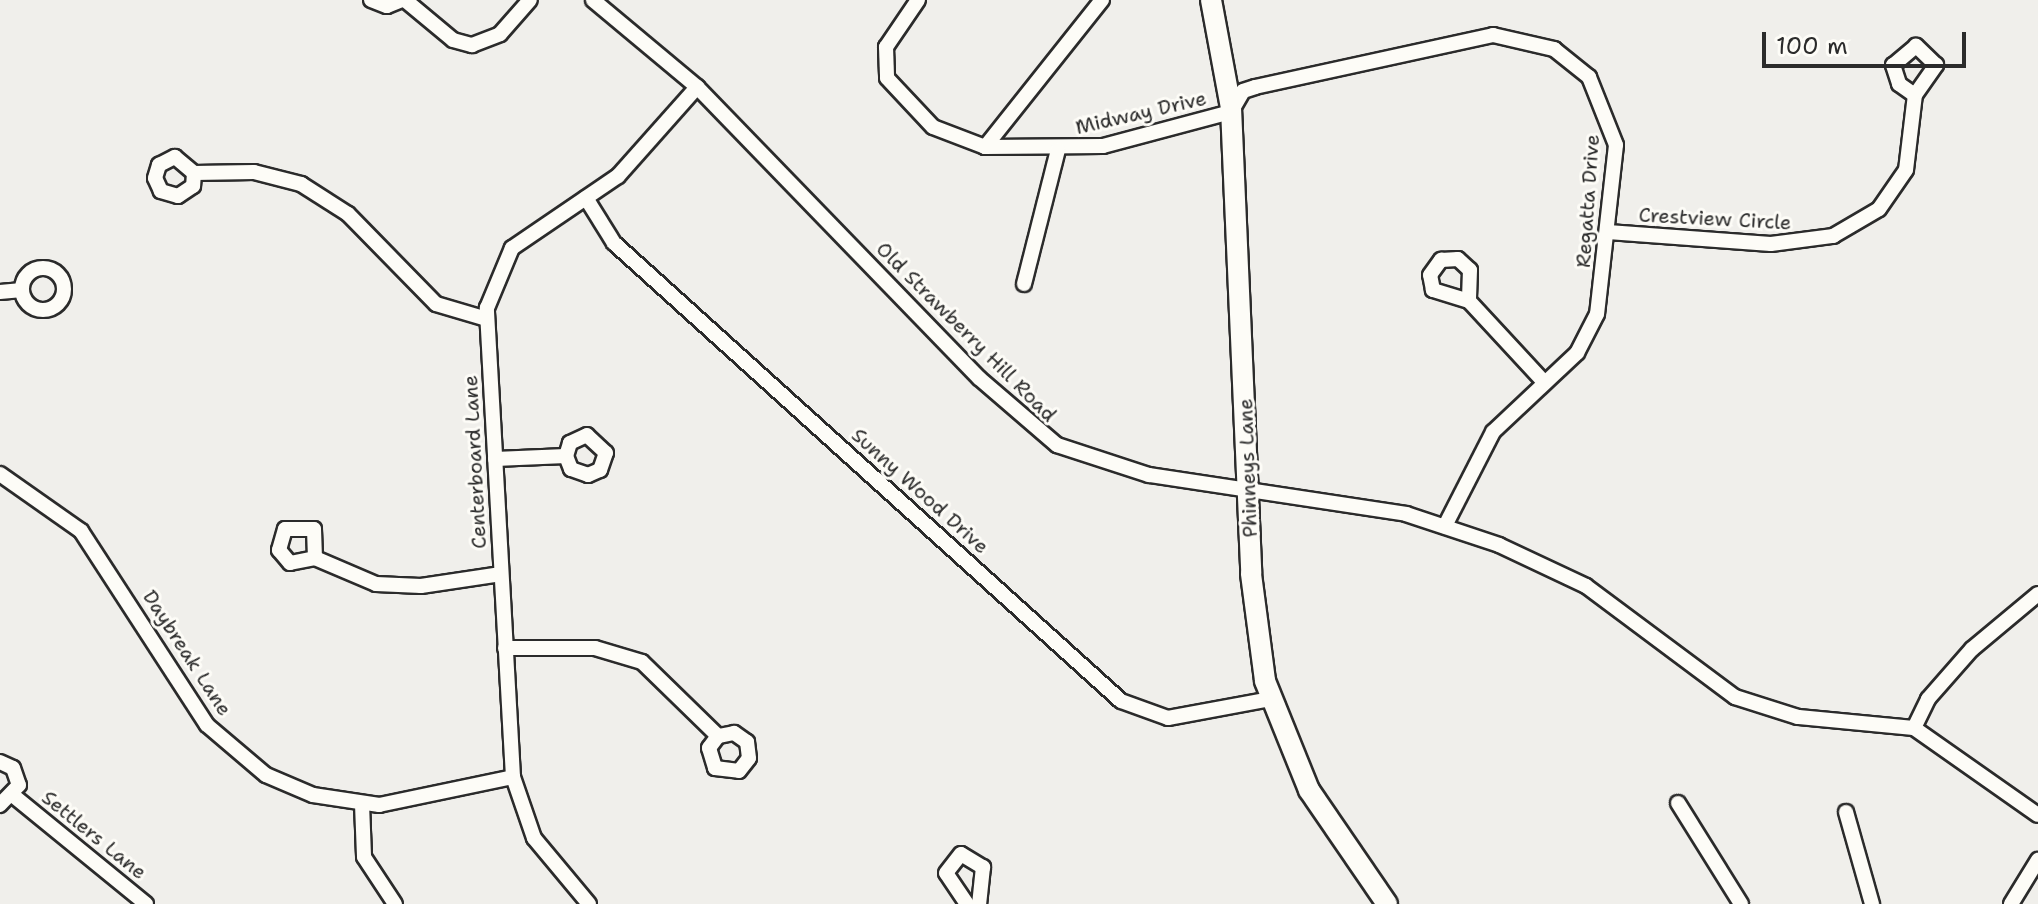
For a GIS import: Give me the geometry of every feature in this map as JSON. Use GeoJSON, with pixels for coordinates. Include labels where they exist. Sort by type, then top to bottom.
{"type":"FeatureCollection","features":[{"type":"Feature","properties":{"kind":"main road","name":"Phinneys Lane"},"geometry":{"type":"LineString","coordinates":[[1211,0],[1231,112],[1254,607],[1271,699],[1309,790],[1387,904]]}},
{"type":"Feature","properties":{"kind":"street"},"geometry":{"type":"LineString","coordinates":[[371,0],[387,6],[403,0],[453,40],[472,45],[500,34],[530,0]]}},
{"type":"Feature","properties":{"kind":"street","name":"Old Strawberry Hill Road"},"geometry":{"type":"LineString","coordinates":[[593,0],[697,87],[1042,436],[1109,466],[1250,495],[1366,505],[1445,526],[1571,576],[1691,670],[1749,703],[1798,717],[1914,728],[2038,815]]}},
{"type":"Feature","properties":{"kind":"street","name":"Midway Drive"},"geometry":{"type":"LineString","coordinates":[[918,0],[886,47],[887,78],[933,127],[985,147],[1058,150],[1103,146],[1231,112]]}},
{"type":"Feature","properties":{"kind":"street"},"geometry":{"type":"LineString","coordinates":[[985,147],[1102,0]]}},
{"type":"Feature","properties":{"kind":"street","name":"Regatta Drive"},"geometry":{"type":"LineString","coordinates":[[1231,112],[1243,91],[1255,87],[1458,40],[1493,35],[1536,41],[1589,77],[1610,115],[1616,145],[1608,232],[1593,325],[1544,382],[1493,432],[1445,526]]}},
{"type":"Feature","properties":{"kind":"street","name":"Centerboard Lane"},"geometry":{"type":"LineString","coordinates":[[589,904],[534,838],[513,777],[487,319],[489,289],[512,248],[586,198],[632,162],[697,87]]}},
{"type":"Feature","properties":{"kind":"street","name":"Crestview Circle"},"geometry":{"type":"LineString","coordinates":[[1608,232],[1771,244],[1833,236],[1879,209],[1900,183],[1913,148],[1915,95]]}},
{"type":"Feature","properties":{"kind":"street"},"geometry":{"type":"LineString","coordinates":[[1024,284],[1058,150]]}},
{"type":"Feature","properties":{"kind":"street"},"geometry":{"type":"LineString","coordinates":[[194,173],[254,172],[314,190],[360,224],[436,304],[487,319]]}},
{"type":"Feature","properties":{"kind":"street","name":"Sunny Wood Drive"},"geometry":{"type":"LineString","coordinates":[[586,198],[614,243],[1121,701],[1168,718],[1271,699]]}},
{"type":"Feature","properties":{"kind":"street"},"geometry":{"type":"LineString","coordinates":[[0,292],[22,290]]}},
{"type":"Feature","properties":{"kind":"street"},"geometry":{"type":"LineString","coordinates":[[1469,301],[1544,382]]}},
{"type":"Feature","properties":{"kind":"street"},"geometry":{"type":"LineString","coordinates":[[495,459],[566,456]]}},
{"type":"Feature","properties":{"kind":"street","name":"Daybreak Lane"},"geometry":{"type":"LineString","coordinates":[[0,474],[53,505],[92,544],[187,697],[234,751],[290,787],[362,804],[418,800],[513,777]]}},
{"type":"Feature","properties":{"kind":"street"},"geometry":{"type":"LineString","coordinates":[[315,558],[345,576],[392,586],[501,574]]}},
{"type":"Feature","properties":{"kind":"street"},"geometry":{"type":"LineString","coordinates":[[1914,728],[1928,699],[1972,649],[2038,594]]}},
{"type":"Feature","properties":{"kind":"street"},"geometry":{"type":"LineString","coordinates":[[505,648],[627,655],[670,683],[718,736]]}},
{"type":"Feature","properties":{"kind":"street","name":"Settlers Lane"},"geometry":{"type":"LineString","coordinates":[[0,762],[18,776],[15,797]]}},
{"type":"Feature","properties":{"kind":"street","name":"Settlers Lane"},"geometry":{"type":"LineString","coordinates":[[0,805],[15,797]]}},
{"type":"Feature","properties":{"kind":"street","name":"Settlers Lane"},"geometry":{"type":"LineString","coordinates":[[15,797],[146,904]]}},
{"type":"Feature","properties":{"kind":"street"},"geometry":{"type":"LineString","coordinates":[[1678,803],[1741,904]]}},
{"type":"Feature","properties":{"kind":"street"},"geometry":{"type":"LineString","coordinates":[[362,804],[364,857],[395,904]]}},
{"type":"Feature","properties":{"kind":"street"},"geometry":{"type":"LineString","coordinates":[[1846,812],[1872,904]]}},
{"type":"Feature","properties":{"kind":"street"},"geometry":{"type":"LineString","coordinates":[[967,904],[946,873],[951,859],[965,854],[983,867],[979,904]]}},
{"type":"Feature","properties":{"kind":"street"},"geometry":{"type":"LineString","coordinates":[[2011,904],[2038,860]]}}]}
